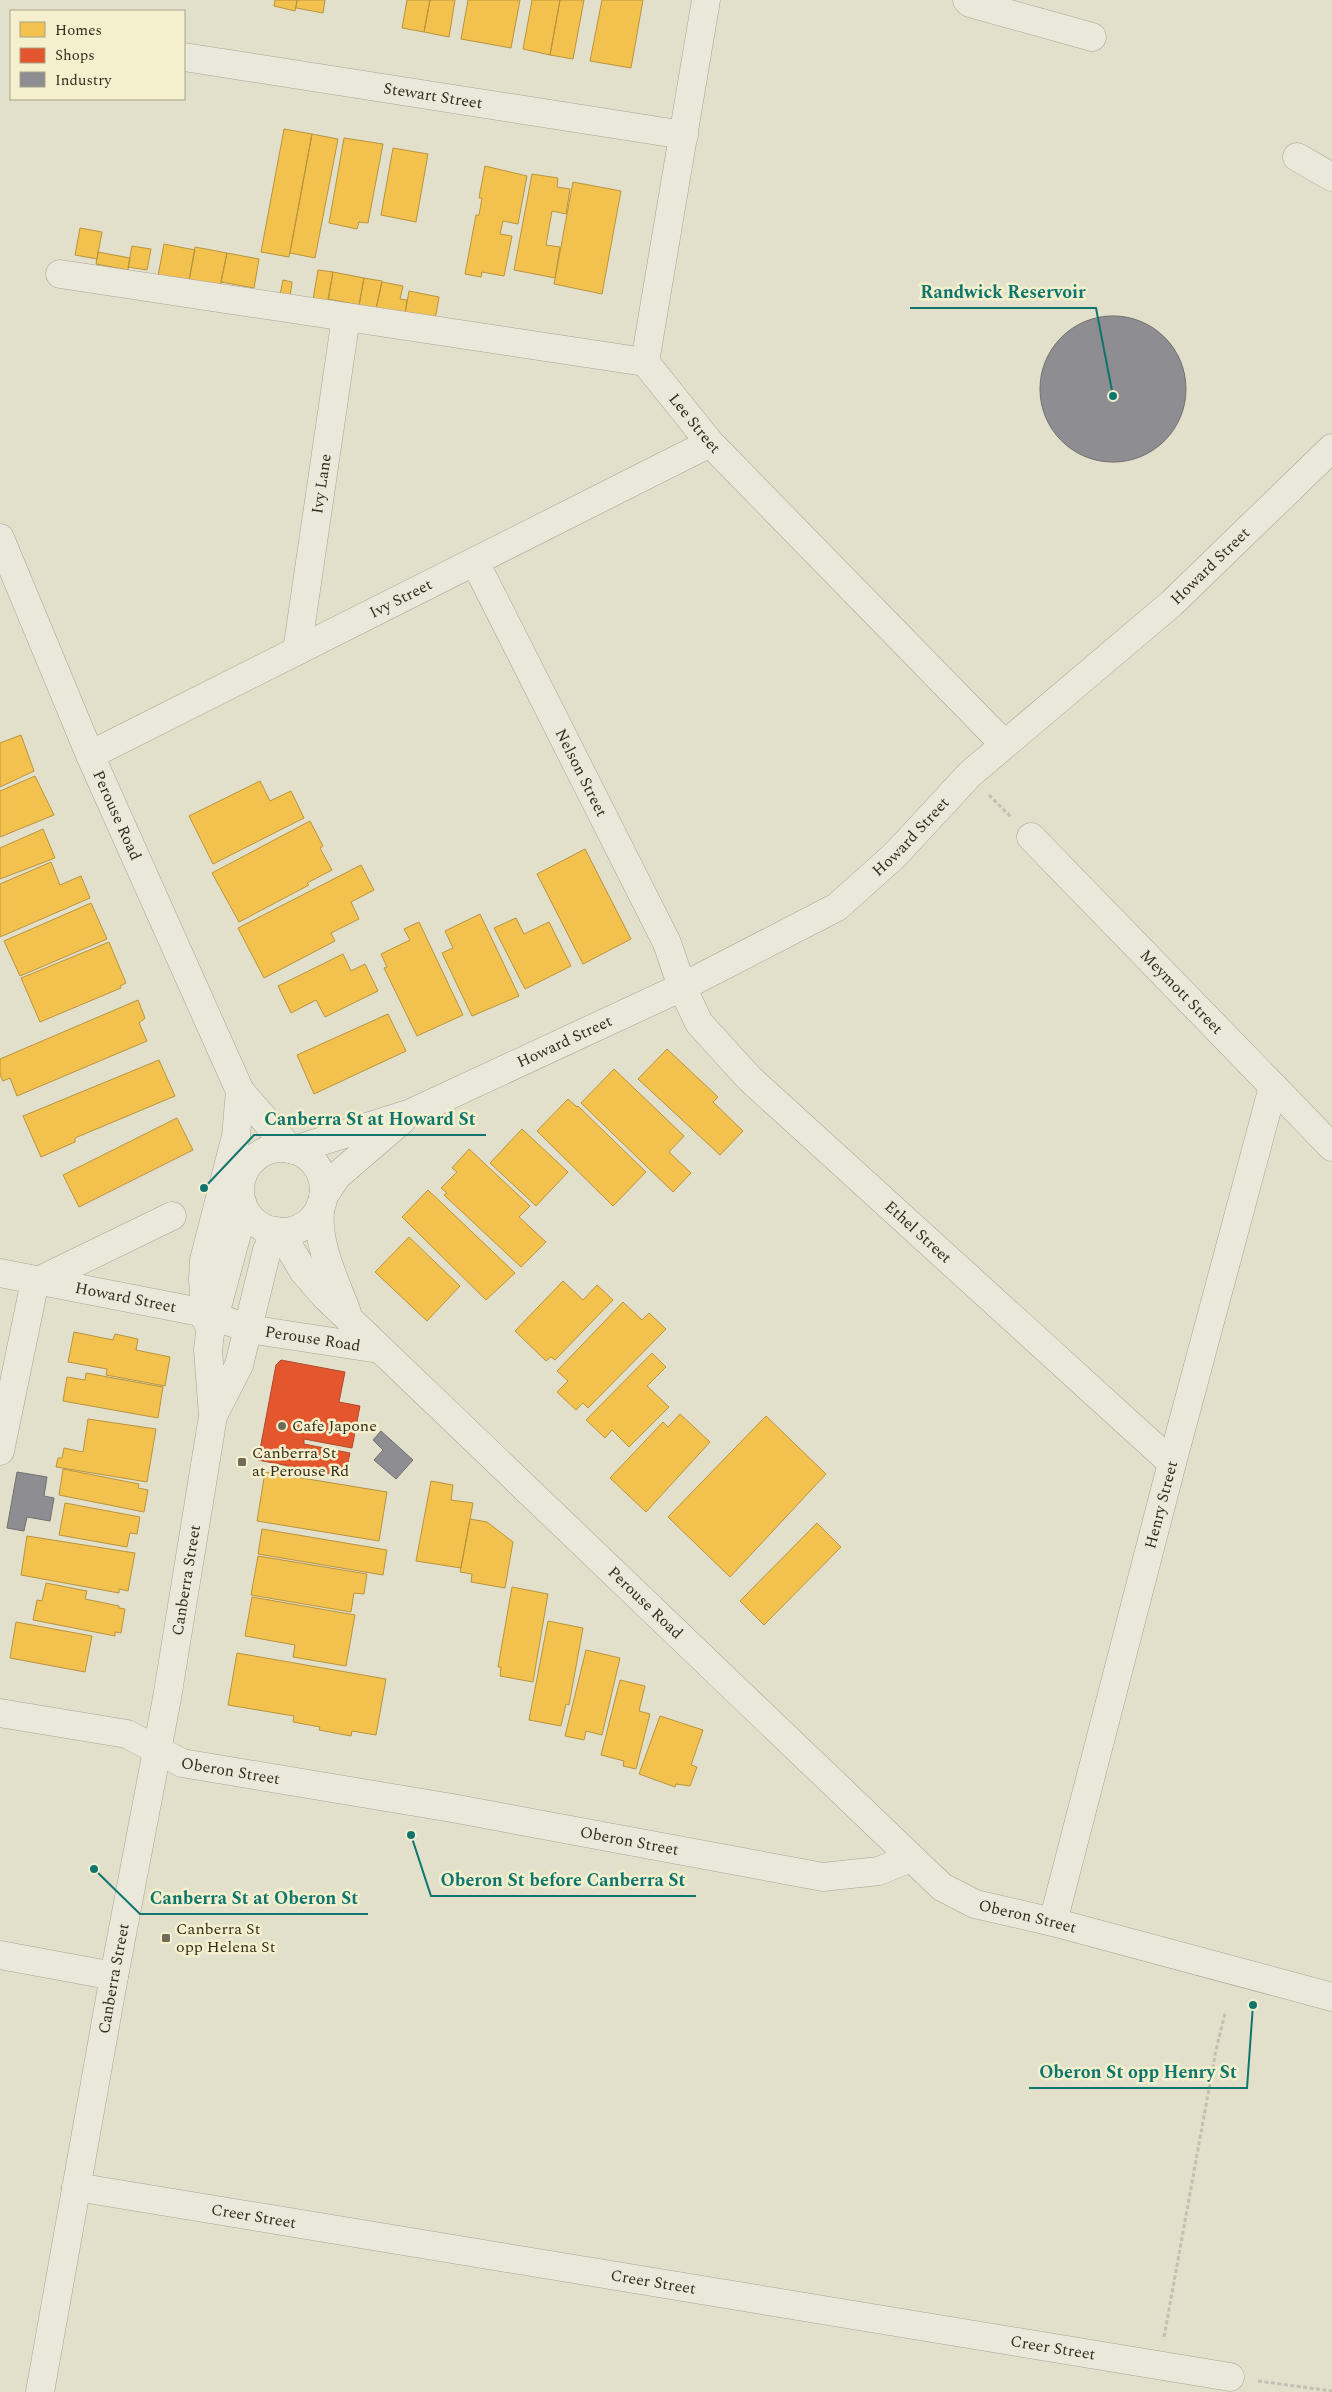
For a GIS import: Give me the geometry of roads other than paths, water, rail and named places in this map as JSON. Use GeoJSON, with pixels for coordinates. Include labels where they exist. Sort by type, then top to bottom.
{"type":"FeatureCollection","features":[{"type":"Feature","properties":{"kind":"street"},"geometry":{"type":"LineString","coordinates":[[60,274],[646,362],[706,0]]}},
{"type":"Feature","properties":{"kind":"street"},"geometry":{"type":"LineString","coordinates":[[967,0],[970,3],[1092,38]]}},
{"type":"Feature","properties":{"kind":"street","name":"Stewart Street"},"geometry":{"type":"LineString","coordinates":[[185,57],[684,135]]}},
{"type":"Feature","properties":{"kind":"street"},"geometry":{"type":"LineString","coordinates":[[1297,157],[1332,177]]}},
{"type":"Feature","properties":{"kind":"street","name":"Ivy Lane"},"geometry":{"type":"LineString","coordinates":[[297,651],[346,317]]}},
{"type":"Feature","properties":{"kind":"street","name":"Lee Street"},"geometry":{"type":"LineString","coordinates":[[646,362],[710,443],[1004,744]]}},
{"type":"Feature","properties":{"kind":"street","name":"Ivy Street"},"geometry":{"type":"LineString","coordinates":[[90,755],[710,443]]}},
{"type":"Feature","properties":{"kind":"street","name":"Howard Street"},"geometry":{"type":"LineString","coordinates":[[292,1150],[411,1113],[682,987],[837,907],[895,854],[970,774],[1172,602],[1332,448]]}},
{"type":"Feature","properties":{"kind":"street","name":"Perouse Road"},"geometry":{"type":"LineString","coordinates":[[0,538],[90,755],[240,1091],[292,1150]]}},
{"type":"Feature","properties":{"kind":"street","name":"Nelson Street"},"geometry":{"type":"LineString","coordinates":[[474,562],[667,943],[682,987]]}},
{"type":"Feature","properties":{"kind":"street","name":"Meymott Street"},"geometry":{"type":"LineString","coordinates":[[1031,837],[1332,1147]]}},
{"type":"Feature","properties":{"kind":"street","name":"Ethel Street"},"geometry":{"type":"LineString","coordinates":[[682,987],[699,1023],[750,1079],[1172,1463]]}},
{"type":"Feature","properties":{"kind":"street","name":"Henry Street"},"geometry":{"type":"LineString","coordinates":[[1053,1922],[1172,1463],[1273,1087]]}},
{"type":"Feature","properties":{"kind":"street","name":"Perouse Road"},"geometry":{"type":"LineString","coordinates":[[240,1091],[247,1167]]}},
{"type":"Feature","properties":{"kind":"street","name":"Canberra Street"},"geometry":{"type":"LineString","coordinates":[[40,2392],[114,1976],[157,1750],[213,1416],[208,1350],[210,1315],[204,1260],[236,1136],[240,1091]]}},
{"type":"Feature","properties":{"kind":"street","name":"Howard Street"},"geometry":{"type":"LineString","coordinates":[[322,1201],[337,1176],[411,1113]]}},
{"type":"Feature","properties":{"kind":"street"},"geometry":{"type":"LineString","coordinates":[[210,1315],[239,1228],[242,1202],[241,1184],[247,1167],[255,1158],[266,1152],[278,1148],[292,1150],[307,1157],[317,1168],[323,1182],[322,1201],[314,1217],[302,1226],[278,1231],[259,1224],[252,1218],[242,1202]]}},
{"type":"Feature","properties":{"kind":"street","name":"Perouse Road"},"geometry":{"type":"LineString","coordinates":[[322,1201],[320,1217],[326,1252],[349,1319]]}},
{"type":"Feature","properties":{"kind":"street"},"geometry":{"type":"LineString","coordinates":[[0,1451],[36,1281],[172,1216]]}},
{"type":"Feature","properties":{"kind":"street","name":"Perouse Road"},"geometry":{"type":"LineString","coordinates":[[278,1231],[310,1280],[379,1349],[502,1464],[910,1858]]}},
{"type":"Feature","properties":{"kind":"street","name":"Canberra Street"},"geometry":{"type":"LineString","coordinates":[[213,1416],[239,1365],[266,1250],[278,1231]]}},
{"type":"Feature","properties":{"kind":"street","name":"Howard Street"},"geometry":{"type":"LineString","coordinates":[[0,1273],[210,1315],[248,1328]]}},
{"type":"Feature","properties":{"kind":"street","name":"Perouse Road"},"geometry":{"type":"LineString","coordinates":[[248,1328],[379,1349]]}},
{"type":"Feature","properties":{"kind":"street","name":"Oberon Street"},"geometry":{"type":"LineString","coordinates":[[0,1713],[128,1734],[182,1763],[452,1808],[823,1877],[879,1871],[910,1858],[942,1887],[975,1904],[1053,1922],[1332,1998]]}},
{"type":"Feature","properties":{"kind":"street"},"geometry":{"type":"LineString","coordinates":[[0,1955],[114,1976]]}},
{"type":"Feature","properties":{"kind":"street","name":"Creer Street"},"geometry":{"type":"LineString","coordinates":[[76,2186],[1230,2377]]}},
{"type":"Feature","properties":{"kind":"place","name":"Randwick Reservoir"},"geometry":{"type":"Point","coordinates":[1113,396]}},
{"type":"Feature","properties":{"kind":"place","name":"Canberra St at Howard St"},"geometry":{"type":"Point","coordinates":[204,1188]}},
{"type":"Feature","properties":{"kind":"place","name":"Cafe Japone"},"geometry":{"type":"Point","coordinates":[282,1426]}},
{"type":"Feature","properties":{"kind":"place","name":"Canberra St at Perouse Rd"},"geometry":{"type":"Point","coordinates":[242,1462]}},
{"type":"Feature","properties":{"kind":"place","name":"Oberon St before Canberra St"},"geometry":{"type":"Point","coordinates":[411,1835]}},
{"type":"Feature","properties":{"kind":"place","name":"Canberra St at Oberon St"},"geometry":{"type":"Point","coordinates":[94,1869]}},
{"type":"Feature","properties":{"kind":"place","name":"Canberra St opp Helena St"},"geometry":{"type":"Point","coordinates":[166,1938]}},
{"type":"Feature","properties":{"kind":"place","name":"Oberon St opp Henry St"},"geometry":{"type":"Point","coordinates":[1253,2005]}}]}
